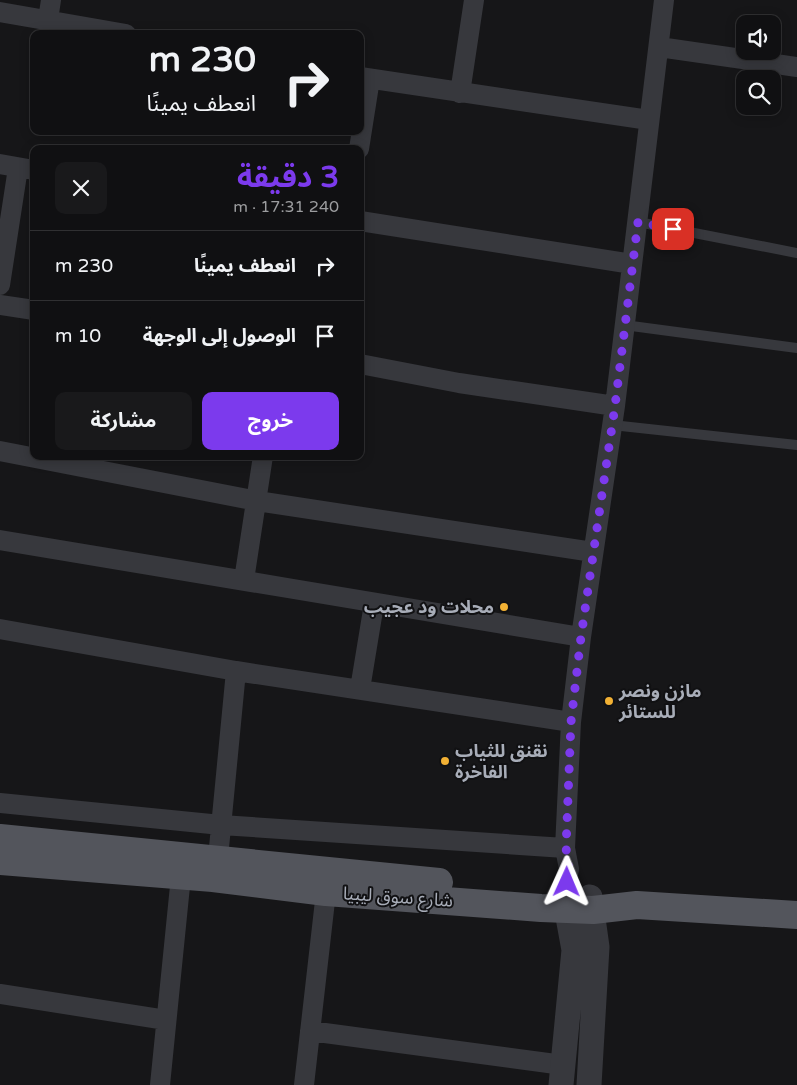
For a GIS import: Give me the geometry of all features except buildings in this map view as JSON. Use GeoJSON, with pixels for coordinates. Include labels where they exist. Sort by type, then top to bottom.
{"type":"FeatureCollection","features":[{"type":"Feature","properties":{"kind":"main road","name":"شارع سوق ليبيا"},"geometry":{"type":"LineString","coordinates":[[0,838],[218,858],[577,896],[637,905],[797,915]]}},
{"type":"Feature","properties":{"kind":"main road","name":"شارع سوق ليبيا"},"geometry":{"type":"LineString","coordinates":[[0,861],[181,876],[326,892],[577,896]]}},
{"type":"Feature","properties":{"kind":"street"},"geometry":{"type":"LineString","coordinates":[[48,20],[51,0]]}},
{"type":"Feature","properties":{"kind":"street"},"geometry":{"type":"LineString","coordinates":[[460,93],[474,0]]}},
{"type":"Feature","properties":{"kind":"street"},"geometry":{"type":"LineString","coordinates":[[589,1085],[597,964],[577,896],[566,848],[571,722],[581,637],[614,415],[664,0]]}},
{"type":"Feature","properties":{"kind":"street"},"geometry":{"type":"LineString","coordinates":[[0,12],[104,30]]}},
{"type":"Feature","properties":{"kind":"street"},"geometry":{"type":"LineString","coordinates":[[659,47],[797,67]]}},
{"type":"Feature","properties":{"kind":"street"},"geometry":{"type":"LineString","coordinates":[[365,78],[649,120]]}},
{"type":"Feature","properties":{"kind":"street"},"geometry":{"type":"LineString","coordinates":[[0,285],[17,167]]}},
{"type":"Feature","properties":{"kind":"street"},"geometry":{"type":"LineString","coordinates":[[364,221],[632,264]]}},
{"type":"Feature","properties":{"kind":"street"},"geometry":{"type":"LineString","coordinates":[[0,305],[30,309]]}},
{"type":"Feature","properties":{"kind":"street"},"geometry":{"type":"LineString","coordinates":[[364,365],[614,415]]}},
{"type":"Feature","properties":{"kind":"street"},"geometry":{"type":"LineString","coordinates":[[0,451],[30,457]]}},
{"type":"Feature","properties":{"kind":"street"},"geometry":{"type":"LineString","coordinates":[[46,460],[257,501],[593,552]]}},
{"type":"Feature","properties":{"kind":"street"},"geometry":{"type":"LineString","coordinates":[[244,580],[262,460]]}},
{"type":"Feature","properties":{"kind":"street"},"geometry":{"type":"LineString","coordinates":[[0,540],[244,580],[374,604],[581,637]]}},
{"type":"Feature","properties":{"kind":"street"},"geometry":{"type":"LineString","coordinates":[[360,689],[374,604]]}},
{"type":"Feature","properties":{"kind":"street"},"geometry":{"type":"LineString","coordinates":[[0,629],[236,671],[571,722]]}},
{"type":"Feature","properties":{"kind":"street"},"geometry":{"type":"LineString","coordinates":[[218,858],[236,671]]}},
{"type":"Feature","properties":{"kind":"street"},"geometry":{"type":"LineString","coordinates":[[0,803],[221,825],[566,848]]}},
{"type":"Feature","properties":{"kind":"street"},"geometry":{"type":"LineString","coordinates":[[160,1085],[181,876]]}},
{"type":"Feature","properties":{"kind":"street"},"geometry":{"type":"LineString","coordinates":[[304,1085],[326,892]]}},
{"type":"Feature","properties":{"kind":"street"},"geometry":{"type":"LineString","coordinates":[[310,1031],[562,1075],[574,950],[577,896]]}},
{"type":"Feature","properties":{"kind":"street"},"geometry":{"type":"LineString","coordinates":[[0,994],[166,1020]]}},
{"type":"Feature","properties":{"kind":"lane"},"geometry":{"type":"LineString","coordinates":[[638,222],[797,253]]}},
{"type":"Feature","properties":{"kind":"lane"},"geometry":{"type":"LineString","coordinates":[[624,325],[797,348]]}},
{"type":"Feature","properties":{"kind":"lane"},"geometry":{"type":"LineString","coordinates":[[614,415],[797,445]]}},
{"type":"Feature","properties":{"kind":"place","name":"محلات ود عجيب"},"geometry":{"type":"Point","coordinates":[504,607]}},
{"type":"Feature","properties":{"kind":"place","name":"مازن ونصر للستائر"},"geometry":{"type":"Point","coordinates":[609,701]}},
{"type":"Feature","properties":{"kind":"place","name":"نقنق للثياب الفاخرة"},"geometry":{"type":"Point","coordinates":[445,761]}},
{"type":"Feature","properties":{"kind":"route"},"geometry":{"type":"LineString","coordinates":[[567,882],[569,869],[566,848],[571,722],[581,637],[615,406],[638,222],[673,229]]}}]}
